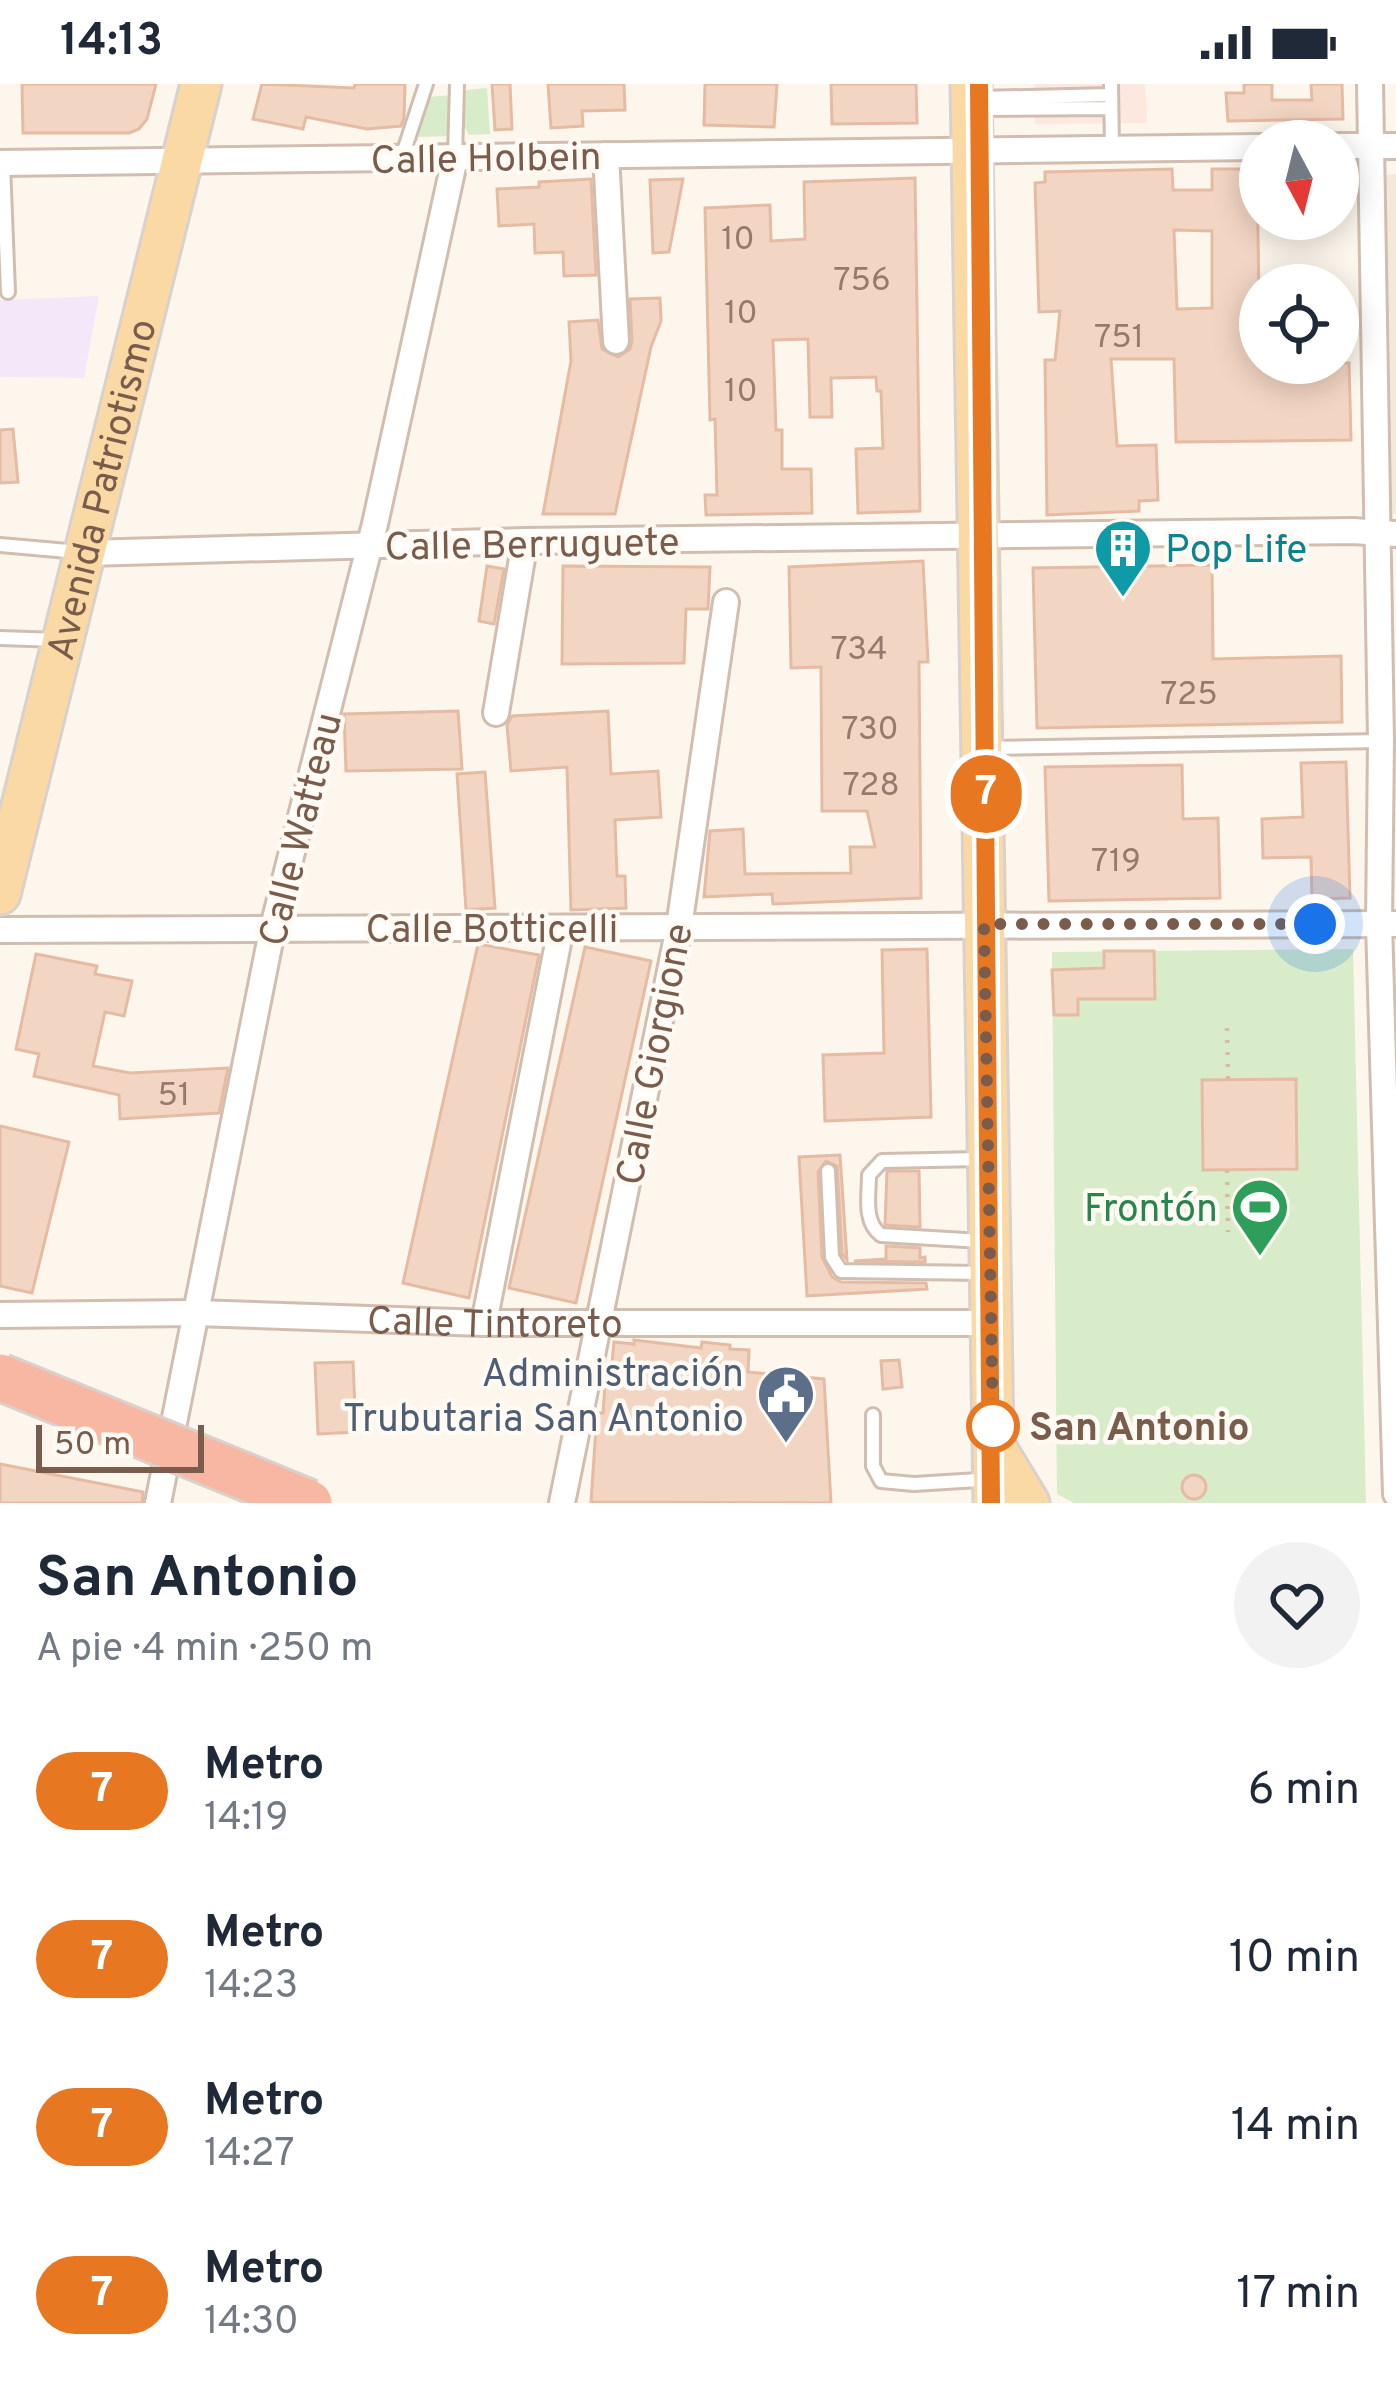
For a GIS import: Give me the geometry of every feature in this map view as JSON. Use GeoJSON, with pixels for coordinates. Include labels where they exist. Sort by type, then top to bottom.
{"type":"FeatureCollection","features":[{"type":"Feature","properties":{"kind":"highway"},"geometry":{"type":"LineString","coordinates":[[0,1377],[309,1503]]}},
{"type":"Feature","properties":{"kind":"main road","name":"Avenida Patriotismo"},"geometry":{"type":"LineString","coordinates":[[0,894],[202,84]]}},
{"type":"Feature","properties":{"kind":"main road"},"geometry":{"type":"LineString","coordinates":[[972,97],[993,1442],[981,1495]]}},
{"type":"Feature","properties":{"kind":"main road"},"geometry":{"type":"LineString","coordinates":[[0,1360],[284,1503]]}},
{"type":"Feature","properties":{"kind":"main road"},"geometry":{"type":"LineString","coordinates":[[0,1390],[170,1443],[329,1503]]}},
{"type":"Feature","properties":{"kind":"main road"},"geometry":{"type":"LineString","coordinates":[[993,1442],[1029,1503]]}},
{"type":"Feature","properties":{"kind":"street"},"geometry":{"type":"LineString","coordinates":[[1370,84],[1383,146],[1386,533],[1381,741],[1396,1494]]}},
{"type":"Feature","properties":{"kind":"street","name":"Calle Holbein"},"geometry":{"type":"LineString","coordinates":[[2,163],[1239,147]]}},
{"type":"Feature","properties":{"kind":"street"},"geometry":{"type":"LineString","coordinates":[[605,155],[616,341]]}},
{"type":"Feature","properties":{"kind":"street","name":"Calle Watteau"},"geometry":{"type":"LineString","coordinates":[[158,1503],[272,931],[368,547],[455,158]]}},
{"type":"Feature","properties":{"kind":"street","name":"Calle Berruguete"},"geometry":{"type":"LineString","coordinates":[[86,553],[525,541],[1386,533]]}},
{"type":"Feature","properties":{"kind":"street"},"geometry":{"type":"LineString","coordinates":[[496,713],[525,541]]}},
{"type":"Feature","properties":{"kind":"street","name":"Calle Giorgione"},"geometry":{"type":"LineString","coordinates":[[562,1503],[679,927],[726,602]]}},
{"type":"Feature","properties":{"kind":"street","name":"Calle Botticelli"},"geometry":{"type":"LineString","coordinates":[[0,930],[1388,924]]}},
{"type":"Feature","properties":{"kind":"street"},"geometry":{"type":"LineString","coordinates":[[484,1323],[561,928]]}},
{"type":"Feature","properties":{"kind":"street","name":"Calle Tintoreto"},"geometry":{"type":"LineString","coordinates":[[0,1315],[195,1313],[484,1323],[991,1323]]}},
{"type":"Feature","properties":{"kind":"lane"},"geometry":{"type":"LineString","coordinates":[[402,158],[426,84]]}},
{"type":"Feature","properties":{"kind":"lane"},"geometry":{"type":"LineString","coordinates":[[455,158],[457,84]]}},
{"type":"Feature","properties":{"kind":"lane"},"geometry":{"type":"LineString","coordinates":[[972,97],[1111,96],[1112,148]]}},
{"type":"Feature","properties":{"kind":"lane"},"geometry":{"type":"LineString","coordinates":[[2,163],[8,292]]}},
{"type":"Feature","properties":{"kind":"lane"},"geometry":{"type":"LineString","coordinates":[[0,545],[86,553]]}},
{"type":"Feature","properties":{"kind":"lane"},"geometry":{"type":"LineString","coordinates":[[0,638],[65,640]]}},
{"type":"Feature","properties":{"kind":"lane"},"geometry":{"type":"LineString","coordinates":[[982,748],[1381,741]]}},
{"type":"Feature","properties":{"kind":"lane"},"geometry":{"type":"LineString","coordinates":[[988,1159],[882,1161],[869,1175],[869,1197],[872,1229],[881,1235],[990,1257]]}},
{"type":"Feature","properties":{"kind":"lane"},"geometry":{"type":"LineString","coordinates":[[828,1171],[832,1257],[841,1271],[990,1257]]}},
{"type":"Feature","properties":{"kind":"lane"},"geometry":{"type":"LineString","coordinates":[[873,1415],[873,1466],[881,1481],[981,1495]]}},
{"type":"Feature","properties":{"kind":"path"},"geometry":{"type":"LineString","coordinates":[[1227,1028],[1228,1080]]}},
{"type":"Feature","properties":{"kind":"path"},"geometry":{"type":"LineString","coordinates":[[1228,1170],[1228,1232]]}},
{"type":"Feature","properties":{"kind":"shaded area"},"geometry":{"type":"Polygon","coordinates":[[[1035,84],[1145,84],[1147,123],[1035,124],[1035,84]]]}},
{"type":"Feature","properties":{"kind":"shaded area"},"geometry":{"type":"Polygon","coordinates":[[[1396,174],[1396,514],[1391,514],[1383,175],[1396,174]]]}},
{"type":"Feature","properties":{"kind":"shaded area"},"geometry":{"type":"Polygon","coordinates":[[[99,296],[84,378],[0,377],[0,300],[99,296]]]}},
{"type":"Feature","properties":{"kind":"green space"},"geometry":{"type":"Polygon","coordinates":[[[487,88],[490,134],[469,135],[461,107],[466,90],[487,88]]]}},
{"type":"Feature","properties":{"kind":"green space"},"geometry":{"type":"Polygon","coordinates":[[[451,95],[450,136],[418,137],[429,97],[451,95]]]}},
{"type":"Feature","properties":{"kind":"green space"},"geometry":{"type":"Polygon","coordinates":[[[1353,949],[1366,1503],[1074,1503],[1057,1494],[1052,952],[1353,949]]]}},
{"type":"Feature","properties":{"kind":"building"},"geometry":{"type":"Polygon","coordinates":[[[22,84],[156,84],[147,119],[129,133],[23,133],[22,84]]]}},
{"type":"Feature","properties":{"kind":"building"},"geometry":{"type":"Polygon","coordinates":[[[262,84],[354,88],[355,84],[405,84],[404,118],[401,126],[367,129],[306,117],[303,129],[253,119],[262,84]]]}},
{"type":"Feature","properties":{"kind":"building"},"geometry":{"type":"Polygon","coordinates":[[[492,84],[510,84],[512,129],[495,130],[492,84]]]}},
{"type":"Feature","properties":{"kind":"building"},"geometry":{"type":"Polygon","coordinates":[[[548,84],[624,84],[625,110],[582,111],[583,126],[551,128],[548,84]]]}},
{"type":"Feature","properties":{"kind":"building"},"geometry":{"type":"Polygon","coordinates":[[[705,84],[777,84],[774,127],[704,125],[705,84]]]}},
{"type":"Feature","properties":{"kind":"building"},"geometry":{"type":"Polygon","coordinates":[[[831,84],[916,84],[917,123],[832,124],[831,84]]]}},
{"type":"Feature","properties":{"kind":"building"},"geometry":{"type":"Polygon","coordinates":[[[1244,84],[1272,84],[1272,100],[1312,100],[1311,84],[1342,84],[1343,119],[1228,121],[1226,93],[1244,93],[1244,84]]]}},
{"type":"Feature","properties":{"kind":"building"},"geometry":{"type":"Polygon","coordinates":[[[1172,169],[1173,190],[1212,190],[1212,169],[1239,169],[1239,240],[1258,240],[1258,264],[1239,264],[1239,384],[1350,384],[1351,440],[1176,442],[1174,359],[1111,359],[1117,446],[1156,445],[1158,500],[1139,501],[1139,511],[1047,515],[1045,360],[1055,360],[1060,311],[1039,312],[1035,183],[1045,182],[1045,172],[1172,169]],[[1174,230],[1177,309],[1212,308],[1212,231],[1174,230]]]}},
{"type":"Feature","properties":{"kind":"building"},"geometry":{"type":"Polygon","coordinates":[[[915,178],[920,511],[858,513],[856,449],[883,448],[881,391],[877,391],[876,377],[831,378],[832,417],[810,417],[808,339],[773,340],[782,469],[811,469],[812,513],[706,515],[705,495],[717,495],[715,419],[710,420],[705,208],[770,205],[771,241],[805,239],[804,182],[915,178]]]}},
{"type":"Feature","properties":{"kind":"building"},"geometry":{"type":"Polygon","coordinates":[[[591,179],[596,275],[564,276],[563,252],[535,253],[534,224],[499,226],[497,189],[591,179]]]}},
{"type":"Feature","properties":{"kind":"building"},"geometry":{"type":"Polygon","coordinates":[[[683,179],[669,252],[653,253],[650,180],[683,179]]]}},
{"type":"Feature","properties":{"kind":"building"},"geometry":{"type":"Polygon","coordinates":[[[660,298],[661,321],[651,347],[615,514],[543,514],[571,361],[569,322],[598,320],[602,349],[618,357],[630,349],[632,341],[630,299],[660,298]]]}},
{"type":"Feature","properties":{"kind":"building"},"geometry":{"type":"Polygon","coordinates":[[[13,429],[18,482],[0,483],[0,430],[13,429]]]}},
{"type":"Feature","properties":{"kind":"building"},"geometry":{"type":"Polygon","coordinates":[[[923,561],[928,662],[919,662],[921,898],[773,904],[772,894],[704,897],[710,831],[743,829],[745,874],[851,873],[850,847],[875,847],[867,811],[822,811],[821,667],[791,668],[789,567],[923,561]]]}},
{"type":"Feature","properties":{"kind":"building"},"geometry":{"type":"Polygon","coordinates":[[[1212,565],[1213,659],[1341,656],[1342,722],[1037,728],[1033,568],[1212,565]]]}},
{"type":"Feature","properties":{"kind":"building"},"geometry":{"type":"Polygon","coordinates":[[[487,566],[504,569],[494,624],[479,621],[487,566]]]}},
{"type":"Feature","properties":{"kind":"building"},"geometry":{"type":"Polygon","coordinates":[[[563,566],[710,567],[708,609],[686,609],[684,663],[562,664],[563,566]]]}},
{"type":"Feature","properties":{"kind":"building"},"geometry":{"type":"Polygon","coordinates":[[[458,711],[462,769],[346,771],[344,714],[458,711]]]}},
{"type":"Feature","properties":{"kind":"building"},"geometry":{"type":"Polygon","coordinates":[[[608,711],[611,774],[658,771],[661,817],[615,820],[617,876],[625,876],[626,908],[571,910],[567,767],[511,771],[507,725],[512,716],[608,711]]]}},
{"type":"Feature","properties":{"kind":"building"},"geometry":{"type":"Polygon","coordinates":[[[1346,762],[1350,898],[1312,899],[1311,857],[1263,858],[1262,819],[1303,817],[1301,763],[1346,762]]]}},
{"type":"Feature","properties":{"kind":"building"},"geometry":{"type":"Polygon","coordinates":[[[1182,765],[1183,819],[1218,818],[1220,898],[1049,901],[1045,767],[1182,765]]]}},
{"type":"Feature","properties":{"kind":"building"},"geometry":{"type":"Polygon","coordinates":[[[485,772],[495,908],[466,910],[457,774],[485,772]]]}},
{"type":"Feature","properties":{"kind":"building"},"geometry":{"type":"Polygon","coordinates":[[[478,944],[539,955],[469,1298],[403,1283],[478,944]]]}},
{"type":"Feature","properties":{"kind":"building"},"geometry":{"type":"Polygon","coordinates":[[[585,947],[651,961],[576,1303],[509,1288],[585,947]]]}},
{"type":"Feature","properties":{"kind":"building"},"geometry":{"type":"Polygon","coordinates":[[[927,949],[931,1117],[825,1121],[823,1055],[884,1053],[882,950],[927,949]]]}},
{"type":"Feature","properties":{"kind":"building"},"geometry":{"type":"Polygon","coordinates":[[[1104,951],[1154,951],[1155,999],[1078,999],[1078,1015],[1054,1015],[1052,970],[1104,968],[1104,951]]]}},
{"type":"Feature","properties":{"kind":"building"},"geometry":{"type":"Polygon","coordinates":[[[36,954],[97,966],[95,974],[132,981],[124,1016],[105,1012],[93,1066],[130,1073],[228,1068],[219,1113],[120,1119],[119,1095],[34,1076],[39,1054],[16,1049],[36,954]]]}},
{"type":"Feature","properties":{"kind":"building"},"geometry":{"type":"Polygon","coordinates":[[[1296,1079],[1297,1169],[1203,1170],[1202,1080],[1296,1079]]]}},
{"type":"Feature","properties":{"kind":"building"},"geometry":{"type":"Polygon","coordinates":[[[0,1126],[69,1142],[32,1293],[0,1286],[0,1126]]]}},
{"type":"Feature","properties":{"kind":"building"},"geometry":{"type":"Polygon","coordinates":[[[840,1155],[847,1260],[842,1254],[837,1166],[826,1161],[818,1172],[822,1257],[832,1277],[841,1282],[926,1283],[927,1289],[807,1296],[799,1157],[840,1155]]]}},
{"type":"Feature","properties":{"kind":"building"},"geometry":{"type":"Polygon","coordinates":[[[887,1171],[919,1171],[920,1227],[885,1225],[887,1171]]]}},
{"type":"Feature","properties":{"kind":"building"},"geometry":{"type":"Polygon","coordinates":[[[886,1246],[920,1248],[925,1262],[854,1261],[886,1259],[886,1246]]]}},
{"type":"Feature","properties":{"kind":"building"},"geometry":{"type":"Polygon","coordinates":[[[634,1340],[701,1348],[702,1342],[730,1345],[730,1349],[749,1350],[748,1372],[824,1379],[831,1503],[591,1502],[597,1413],[603,1413],[605,1385],[610,1386],[614,1342],[634,1344],[634,1340]]]}},
{"type":"Feature","properties":{"kind":"building"},"geometry":{"type":"Polygon","coordinates":[[[899,1360],[902,1387],[883,1389],[881,1361],[899,1360]]]}},
{"type":"Feature","properties":{"kind":"building"},"geometry":{"type":"Polygon","coordinates":[[[353,1362],[356,1432],[318,1434],[315,1363],[353,1362]]]}},
{"type":"Feature","properties":{"kind":"building"},"geometry":{"type":"Polygon","coordinates":[[[0,1464],[143,1492],[142,1503],[0,1503],[0,1464]]]}},
{"type":"Feature","properties":{"kind":"building"},"geometry":{"type":"Polygon","coordinates":[[[1194,1475],[1203,1478],[1203,1496],[1194,1499],[1185,1496],[1182,1487],[1185,1478],[1194,1475]]]}},
{"type":"Feature","properties":{"kind":"metro line","name":"7"},"geometry":{"type":"LineString","coordinates":[[979,84],[991,1503]]}},
{"type":"Feature","properties":{"kind":"place","name":"Pop Life"},"geometry":{"type":"Point","coordinates":[1123,599]}},
{"type":"Feature","properties":{"kind":"place","name":"Frontón"},"geometry":{"type":"Point","coordinates":[1260,1258]}},
{"type":"Feature","properties":{"kind":"place","name":"San Antonio"},"geometry":{"type":"Point","coordinates":[993,1426]}},
{"type":"Feature","properties":{"kind":"place","name":"Administración Trubutaria San Antonio"},"geometry":{"type":"Point","coordinates":[786,1445]}},
{"type":"Feature","properties":{"kind":"route"},"geometry":{"type":"LineString","coordinates":[[993,1426],[984,924],[1315,924]]}}]}
